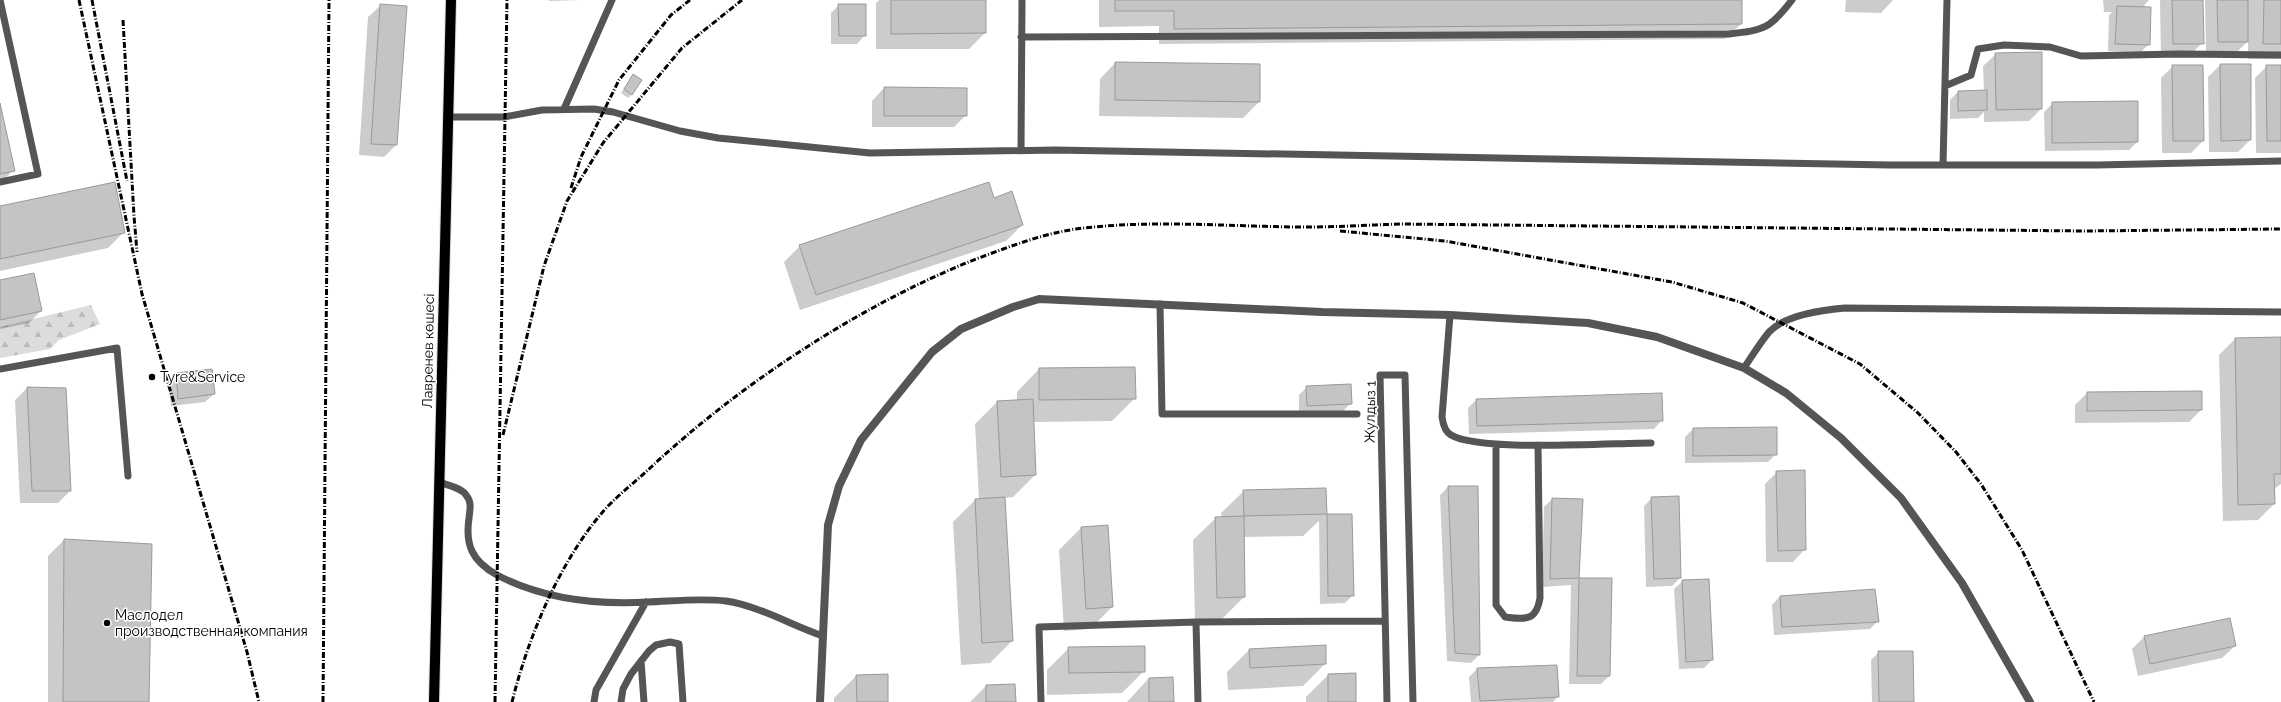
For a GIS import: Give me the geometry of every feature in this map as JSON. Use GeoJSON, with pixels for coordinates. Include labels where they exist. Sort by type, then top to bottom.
{"type":"FeatureCollection","features":[{"type":"Feature","properties":{"kind":"main road","name":"Лавренев көшесі"},"geometry":{"type":"LineString","coordinates":[[434,702],[451,0]]}},
{"type":"Feature","properties":{"kind":"street"},"geometry":{"type":"LineString","coordinates":[[820,702],[828,525],[839,486],[862,440],[932,352],[961,330],[1013,307],[1040,299],[1322,312],[1450,315],[1588,323],[1657,337],[1744,368],[1786,393],[1840,438],[1901,498],[1962,584],[2030,702]]}},
{"type":"Feature","properties":{"kind":"lane"},"geometry":{"type":"LineString","coordinates":[[0,0],[38,174],[0,182]]}},
{"type":"Feature","properties":{"kind":"lane"},"geometry":{"type":"LineString","coordinates":[[564,108],[612,0]]}},
{"type":"Feature","properties":{"kind":"lane"},"geometry":{"type":"LineString","coordinates":[[1022,0],[1022,150]]}},
{"type":"Feature","properties":{"kind":"lane"},"geometry":{"type":"LineString","coordinates":[[1021,38],[1729,34],[1759,30],[1777,19],[1792,0]]}},
{"type":"Feature","properties":{"kind":"lane"},"geometry":{"type":"LineString","coordinates":[[1943,165],[1947,0]]}},
{"type":"Feature","properties":{"kind":"lane"},"geometry":{"type":"LineString","coordinates":[[1945,86],[1971,76],[1978,49],[2004,45],[2050,46],[2081,56],[2179,54],[2281,55]]}},
{"type":"Feature","properties":{"kind":"lane"},"geometry":{"type":"LineString","coordinates":[[448,117],[504,117],[542,110],[564,108],[613,112],[680,131],[718,138],[863,152],[1022,150],[1943,165],[2281,162]]}},
{"type":"Feature","properties":{"kind":"lane"},"geometry":{"type":"LineString","coordinates":[[1160,304],[1162,414],[1357,414]]}},
{"type":"Feature","properties":{"kind":"lane"},"geometry":{"type":"LineString","coordinates":[[1744,368],[1769,332],[1780,323],[1818,311],[1845,308],[2281,312]]}},
{"type":"Feature","properties":{"kind":"lane"},"geometry":{"type":"LineString","coordinates":[[1450,315],[1442,417],[1444,427],[1450,435],[1465,441],[1496,444],[1651,443]]}},
{"type":"Feature","properties":{"kind":"lane"},"geometry":{"type":"LineString","coordinates":[[0,369],[117,348],[128,476]]}},
{"type":"Feature","properties":{"kind":"lane","name":"Жулдыз 1"},"geometry":{"type":"LineString","coordinates":[[1387,702],[1380,375],[1405,375],[1413,702]]}},
{"type":"Feature","properties":{"kind":"lane"},"geometry":{"type":"LineString","coordinates":[[1496,444],[1496,605],[1505,617],[1526,619],[1532,616],[1538,608],[1540,598],[1538,444]]}},
{"type":"Feature","properties":{"kind":"lane"},"geometry":{"type":"LineString","coordinates":[[439,482],[466,493],[471,503],[468,523],[469,546],[474,557],[497,574],[550,595],[570,600],[646,602],[681,599],[726,602],[759,610],[795,627],[823,636]]}},
{"type":"Feature","properties":{"kind":"lane"},"geometry":{"type":"LineString","coordinates":[[594,702],[596,690],[646,602]]}},
{"type":"Feature","properties":{"kind":"lane"},"geometry":{"type":"LineString","coordinates":[[1041,702],[1039,627],[1196,622],[1385,621]]}},
{"type":"Feature","properties":{"kind":"lane"},"geometry":{"type":"LineString","coordinates":[[1196,622],[1198,702]]}},
{"type":"Feature","properties":{"kind":"lane"},"geometry":{"type":"LineString","coordinates":[[621,702],[623,689],[641,661],[656,645],[670,642],[679,644],[683,702]]}},
{"type":"Feature","properties":{"kind":"lane"},"geometry":{"type":"LineString","coordinates":[[641,661],[644,702]]}},
{"type":"Feature","properties":{"kind":"green space"},"geometry":{"type":"Polygon","coordinates":[[[91,305],[100,324],[59,340],[50,349],[0,358],[0,327],[91,305]]]}},
{"type":"Feature","properties":{"kind":"building"},"geometry":{"type":"Polygon","coordinates":[[[891,0],[986,0],[986,33],[891,34],[891,0]]]}},
{"type":"Feature","properties":{"kind":"building"},"geometry":{"type":"Polygon","coordinates":[[[1115,0],[1742,0],[1742,24],[1174,29],[1174,11],[1115,11],[1115,0]]]}},
{"type":"Feature","properties":{"kind":"building"},"geometry":{"type":"Polygon","coordinates":[[[2172,0],[2203,0],[2204,44],[2173,44],[2172,0]]]}},
{"type":"Feature","properties":{"kind":"building"},"geometry":{"type":"Polygon","coordinates":[[[2217,0],[2248,0],[2248,42],[2218,42],[2217,0]]]}},
{"type":"Feature","properties":{"kind":"building"},"geometry":{"type":"Polygon","coordinates":[[[2264,0],[2281,0],[2281,44],[2263,44],[2264,0]]]}},
{"type":"Feature","properties":{"kind":"building"},"geometry":{"type":"Polygon","coordinates":[[[380,4],[407,6],[397,145],[371,144],[380,4]]]}},
{"type":"Feature","properties":{"kind":"building"},"geometry":{"type":"Polygon","coordinates":[[[838,4],[866,4],[866,36],[839,36],[838,4]]]}},
{"type":"Feature","properties":{"kind":"building"},"geometry":{"type":"Polygon","coordinates":[[[2117,6],[2151,7],[2150,45],[2115,44],[2117,6]]]}},
{"type":"Feature","properties":{"kind":"building"},"geometry":{"type":"Polygon","coordinates":[[[2042,52],[2042,109],[1996,110],[1995,53],[2042,52]]]}},
{"type":"Feature","properties":{"kind":"building"},"geometry":{"type":"Polygon","coordinates":[[[1115,62],[1260,64],[1260,102],[1115,100],[1115,62]]]}},
{"type":"Feature","properties":{"kind":"building"},"geometry":{"type":"Polygon","coordinates":[[[2220,64],[2251,64],[2251,140],[2221,141],[2220,64]]]}},
{"type":"Feature","properties":{"kind":"building"},"geometry":{"type":"Polygon","coordinates":[[[2172,65],[2203,65],[2204,141],[2173,141],[2172,65]]]}},
{"type":"Feature","properties":{"kind":"building"},"geometry":{"type":"Polygon","coordinates":[[[2266,65],[2281,65],[2281,141],[2267,141],[2266,65]]]}},
{"type":"Feature","properties":{"kind":"building"},"geometry":{"type":"Polygon","coordinates":[[[633,74],[642,80],[632,95],[624,89],[633,74]]]}},
{"type":"Feature","properties":{"kind":"building"},"geometry":{"type":"Polygon","coordinates":[[[884,87],[967,88],[967,116],[884,116],[884,87]]]}},
{"type":"Feature","properties":{"kind":"building"},"geometry":{"type":"Polygon","coordinates":[[[1987,90],[1987,110],[1958,111],[1958,91],[1987,90]]]}},
{"type":"Feature","properties":{"kind":"building"},"geometry":{"type":"Polygon","coordinates":[[[2138,101],[2138,142],[2052,143],[2052,102],[2138,101]]]}},
{"type":"Feature","properties":{"kind":"building"},"geometry":{"type":"Polygon","coordinates":[[[0,103],[15,171],[0,174],[0,103]]]}},
{"type":"Feature","properties":{"kind":"building"},"geometry":{"type":"Polygon","coordinates":[[[115,182],[125,233],[0,259],[0,206],[115,182]]]}},
{"type":"Feature","properties":{"kind":"building"},"geometry":{"type":"Polygon","coordinates":[[[989,182],[994,198],[1012,191],[1023,225],[816,295],[799,245],[989,182]]]}},
{"type":"Feature","properties":{"kind":"building"},"geometry":{"type":"Polygon","coordinates":[[[34,273],[42,311],[0,320],[0,280],[34,273]]]}},
{"type":"Feature","properties":{"kind":"building"},"geometry":{"type":"Polygon","coordinates":[[[2281,337],[2281,474],[2274,474],[2275,504],[2238,505],[2235,338],[2281,337]]]}},
{"type":"Feature","properties":{"kind":"building"},"geometry":{"type":"Polygon","coordinates":[[[1135,367],[1136,399],[1039,400],[1039,368],[1135,367]]]}},
{"type":"Feature","properties":{"kind":"building"},"geometry":{"type":"Polygon","coordinates":[[[212,369],[215,394],[178,399],[176,373],[212,369]]]}},
{"type":"Feature","properties":{"kind":"building"},"geometry":{"type":"Polygon","coordinates":[[[1351,384],[1352,404],[1307,406],[1306,386],[1351,384]]]}},
{"type":"Feature","properties":{"kind":"building"},"geometry":{"type":"Polygon","coordinates":[[[27,387],[66,388],[71,491],[32,491],[27,387]]]}},
{"type":"Feature","properties":{"kind":"building"},"geometry":{"type":"Polygon","coordinates":[[[2202,391],[2202,410],[2087,411],[2087,392],[2202,391]]]}},
{"type":"Feature","properties":{"kind":"building"},"geometry":{"type":"Polygon","coordinates":[[[1662,393],[1663,421],[1477,426],[1476,399],[1662,393]]]}},
{"type":"Feature","properties":{"kind":"building"},"geometry":{"type":"Polygon","coordinates":[[[1033,399],[1036,475],[1001,477],[997,401],[1033,399]]]}},
{"type":"Feature","properties":{"kind":"building"},"geometry":{"type":"Polygon","coordinates":[[[1777,427],[1777,455],[1693,456],[1693,428],[1777,427]]]}},
{"type":"Feature","properties":{"kind":"building"},"geometry":{"type":"Polygon","coordinates":[[[1805,470],[1806,550],[1778,551],[1776,471],[1805,470]]]}},
{"type":"Feature","properties":{"kind":"building"},"geometry":{"type":"Polygon","coordinates":[[[1448,486],[1478,486],[1480,655],[1455,653],[1448,486]]]}},
{"type":"Feature","properties":{"kind":"building"},"geometry":{"type":"Polygon","coordinates":[[[1326,488],[1327,514],[1244,516],[1243,490],[1326,488]]]}},
{"type":"Feature","properties":{"kind":"building"},"geometry":{"type":"Polygon","coordinates":[[[1679,496],[1681,578],[1654,579],[1651,497],[1679,496]]]}},
{"type":"Feature","properties":{"kind":"building"},"geometry":{"type":"Polygon","coordinates":[[[1005,497],[1013,641],[982,643],[975,499],[1005,497]]]}},
{"type":"Feature","properties":{"kind":"building"},"geometry":{"type":"Polygon","coordinates":[[[1552,498],[1583,499],[1579,578],[1550,579],[1552,498]]]}},
{"type":"Feature","properties":{"kind":"building"},"geometry":{"type":"Polygon","coordinates":[[[1327,514],[1352,514],[1354,596],[1328,596],[1327,514]]]}},
{"type":"Feature","properties":{"kind":"building"},"geometry":{"type":"Polygon","coordinates":[[[1244,516],[1245,597],[1217,598],[1215,517],[1244,516]]]}},
{"type":"Feature","properties":{"kind":"building"},"geometry":{"type":"Polygon","coordinates":[[[1108,525],[1113,607],[1086,609],[1081,527],[1108,525]]]}},
{"type":"Feature","properties":{"kind":"building","name":"Маслодел производственная компания"},"geometry":{"type":"Polygon","coordinates":[[[64,539],[152,544],[149,702],[63,702],[64,539]]]}},
{"type":"Feature","properties":{"kind":"building"},"geometry":{"type":"Polygon","coordinates":[[[1579,578],[1612,578],[1610,676],[1577,676],[1579,578]]]}},
{"type":"Feature","properties":{"kind":"building"},"geometry":{"type":"Polygon","coordinates":[[[1709,579],[1713,660],[1686,662],[1682,580],[1709,579]]]}},
{"type":"Feature","properties":{"kind":"building"},"geometry":{"type":"Polygon","coordinates":[[[1875,589],[1879,622],[1782,627],[1780,596],[1875,589]]]}},
{"type":"Feature","properties":{"kind":"building"},"geometry":{"type":"Polygon","coordinates":[[[2230,618],[2236,646],[2150,664],[2144,636],[2230,618]]]}},
{"type":"Feature","properties":{"kind":"building"},"geometry":{"type":"Polygon","coordinates":[[[1326,645],[1326,664],[1250,668],[1249,649],[1326,645]]]}},
{"type":"Feature","properties":{"kind":"building"},"geometry":{"type":"Polygon","coordinates":[[[1145,646],[1145,672],[1069,673],[1068,647],[1145,646]]]}},
{"type":"Feature","properties":{"kind":"building"},"geometry":{"type":"Polygon","coordinates":[[[1878,651],[1913,651],[1914,702],[1879,702],[1878,651]]]}},
{"type":"Feature","properties":{"kind":"building"},"geometry":{"type":"Polygon","coordinates":[[[1557,665],[1559,697],[1480,701],[1477,668],[1557,665]]]}},
{"type":"Feature","properties":{"kind":"building"},"geometry":{"type":"Polygon","coordinates":[[[1356,673],[1356,702],[1328,702],[1328,674],[1356,673]]]}},
{"type":"Feature","properties":{"kind":"building"},"geometry":{"type":"Polygon","coordinates":[[[888,674],[888,702],[857,702],[856,675],[888,674]]]}},
{"type":"Feature","properties":{"kind":"building"},"geometry":{"type":"Polygon","coordinates":[[[1173,677],[1174,702],[1149,702],[1149,678],[1173,677]]]}},
{"type":"Feature","properties":{"kind":"building"},"geometry":{"type":"Polygon","coordinates":[[[1015,684],[1016,702],[986,702],[986,685],[1015,684]]]}},
{"type":"Feature","properties":{"kind":"railway"},"geometry":{"type":"LineString","coordinates":[[79,0],[142,294],[247,652],[259,702]]}},
{"type":"Feature","properties":{"kind":"railway"},"geometry":{"type":"LineString","coordinates":[[92,0],[127,181]]}},
{"type":"Feature","properties":{"kind":"railway"},"geometry":{"type":"LineString","coordinates":[[323,702],[329,0]]}},
{"type":"Feature","properties":{"kind":"railway"},"geometry":{"type":"LineString","coordinates":[[495,702],[507,0]]}},
{"type":"Feature","properties":{"kind":"railway"},"geometry":{"type":"LineString","coordinates":[[571,188],[581,157],[619,80],[671,15],[690,0]]}},
{"type":"Feature","properties":{"kind":"railway"},"geometry":{"type":"LineString","coordinates":[[503,435],[544,266],[567,201],[603,143],[682,48],[742,0]]}},
{"type":"Feature","properties":{"kind":"railway"},"geometry":{"type":"LineString","coordinates":[[123,20],[137,252]]}},
{"type":"Feature","properties":{"kind":"railway"},"geometry":{"type":"LineString","coordinates":[[512,702],[527,653],[546,603],[558,579],[585,534],[606,508],[684,437],[762,377],[803,349],[889,299],[976,259],[1025,241],[1050,234],[1076,229],[1134,224],[1192,224],[1278,227],[1400,224],[2084,231],[2281,229]]}},
{"type":"Feature","properties":{"kind":"railway"},"geometry":{"type":"LineString","coordinates":[[1340,231],[1445,241],[1672,282],[1743,303],[1860,364],[1918,413],[1956,452],[1981,484],[2022,550],[2094,702]]}},
{"type":"Feature","properties":{"kind":"place","name":"Tyre&Service"},"geometry":{"type":"Point","coordinates":[152,377]}},
{"type":"Feature","properties":{"kind":"place","name":"Маслодел производственная компания"},"geometry":{"type":"Point","coordinates":[107,623]}}]}
